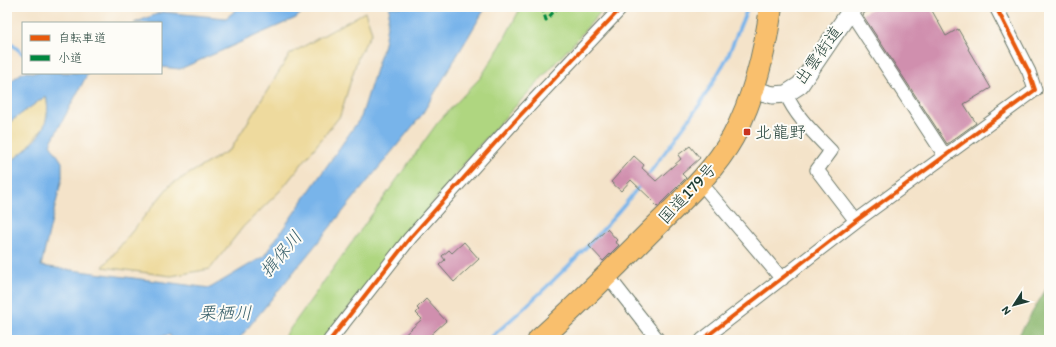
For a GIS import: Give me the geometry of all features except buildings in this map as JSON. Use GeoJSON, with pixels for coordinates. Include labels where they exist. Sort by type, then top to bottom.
{"type":"FeatureCollection","features":[{"type":"Feature","properties":{"kind":"highway","name":"国道179号"},"geometry":{"type":"LineString","coordinates":[[539,340],[607,275],[717,163],[727,148],[754,90],[764,53],[771,7]]}},
{"type":"Feature","properties":{"kind":"street"},"geometry":{"type":"LineString","coordinates":[[330,340],[410,238],[518,117],[622,7]]}},
{"type":"Feature","properties":{"kind":"street"},"geometry":{"type":"LineString","coordinates":[[702,340],[856,221],[1035,90],[1029,72],[996,7]]}},
{"type":"Feature","properties":{"kind":"street"},"geometry":{"type":"LineString","coordinates":[[851,9],[945,156]]}},
{"type":"Feature","properties":{"kind":"street","name":"出雲街道"},"geometry":{"type":"LineString","coordinates":[[754,90],[773,95],[786,94],[800,84],[851,9]]}},
{"type":"Feature","properties":{"kind":"street"},"geometry":{"type":"LineString","coordinates":[[786,94],[790,104],[802,121],[831,151],[817,170],[856,221]]}},
{"type":"Feature","properties":{"kind":"street"},"geometry":{"type":"LineString","coordinates":[[700,182],[782,279]]}},
{"type":"Feature","properties":{"kind":"street"},"geometry":{"type":"LineString","coordinates":[[607,275],[658,340]]}},
{"type":"Feature","properties":{"kind":"green space"},"geometry":{"type":"Polygon","coordinates":[[[521,7],[605,7],[476,149],[323,340],[282,340],[438,122],[481,77],[501,45],[521,7]]]}},
{"type":"Feature","properties":{"kind":"green space"},"geometry":{"type":"Polygon","coordinates":[[[1049,284],[1049,340],[1017,340],[1020,333],[1049,284]]]}},
{"type":"Feature","properties":{"kind":"sand"},"geometry":{"type":"Polygon","coordinates":[[[365,12],[372,32],[358,57],[340,116],[281,190],[243,227],[210,269],[171,276],[103,267],[170,185],[231,149],[290,54],[365,12]]]}},
{"type":"Feature","properties":{"kind":"sand"},"geometry":{"type":"Polygon","coordinates":[[[46,96],[48,109],[45,125],[24,152],[7,164],[7,124],[46,96]]]}},
{"type":"Feature","properties":{"kind":"water"},"geometry":{"type":"Polygon","coordinates":[[[240,7],[308,7],[296,18],[180,69],[162,67],[162,22],[137,22],[162,12],[226,18],[240,7]]]}},
{"type":"Feature","properties":{"kind":"water"},"geometry":{"type":"Polygon","coordinates":[[[390,7],[486,7],[421,116],[238,340],[172,340],[170,335],[129,340],[7,340],[7,164],[24,151],[38,136],[44,127],[48,107],[46,96],[7,124],[7,84],[22,73],[22,74],[87,74],[50,144],[62,162],[62,178],[41,266],[210,288],[264,256],[361,117],[384,44],[390,7]]]}},
{"type":"Feature","properties":{"kind":"waterway"},"geometry":{"type":"LineString","coordinates":[[646,178],[700,104],[727,58],[748,7]]}},
{"type":"Feature","properties":{"kind":"waterway"},"geometry":{"type":"LineString","coordinates":[[7,40],[22,53]]}},
{"type":"Feature","properties":{"kind":"waterway"},"geometry":{"type":"LineString","coordinates":[[488,340],[529,304],[568,266],[606,226],[641,184]]}},
{"type":"Feature","properties":{"kind":"marked path"},"geometry":{"type":"LineString","coordinates":[[542,7],[546,20],[558,7]]}},
{"type":"Feature","properties":{"kind":"cycle path"},"geometry":{"type":"LineString","coordinates":[[330,340],[410,238],[513,123],[622,7]]}},
{"type":"Feature","properties":{"kind":"cycle path"},"geometry":{"type":"LineString","coordinates":[[702,340],[856,221],[1035,90],[1029,72],[996,7]]}},
{"type":"Feature","properties":{"kind":"place","name":"北龍野"},"geometry":{"type":"Point","coordinates":[747,132]}},
{"type":"Feature","properties":{"kind":"water label","name":"揖保川"},"geometry":{"type":"Point","coordinates":[281,254]}},
{"type":"Feature","properties":{"kind":"water label","name":"栗栖川"},"geometry":{"type":"Point","coordinates":[225,313]}}]}
